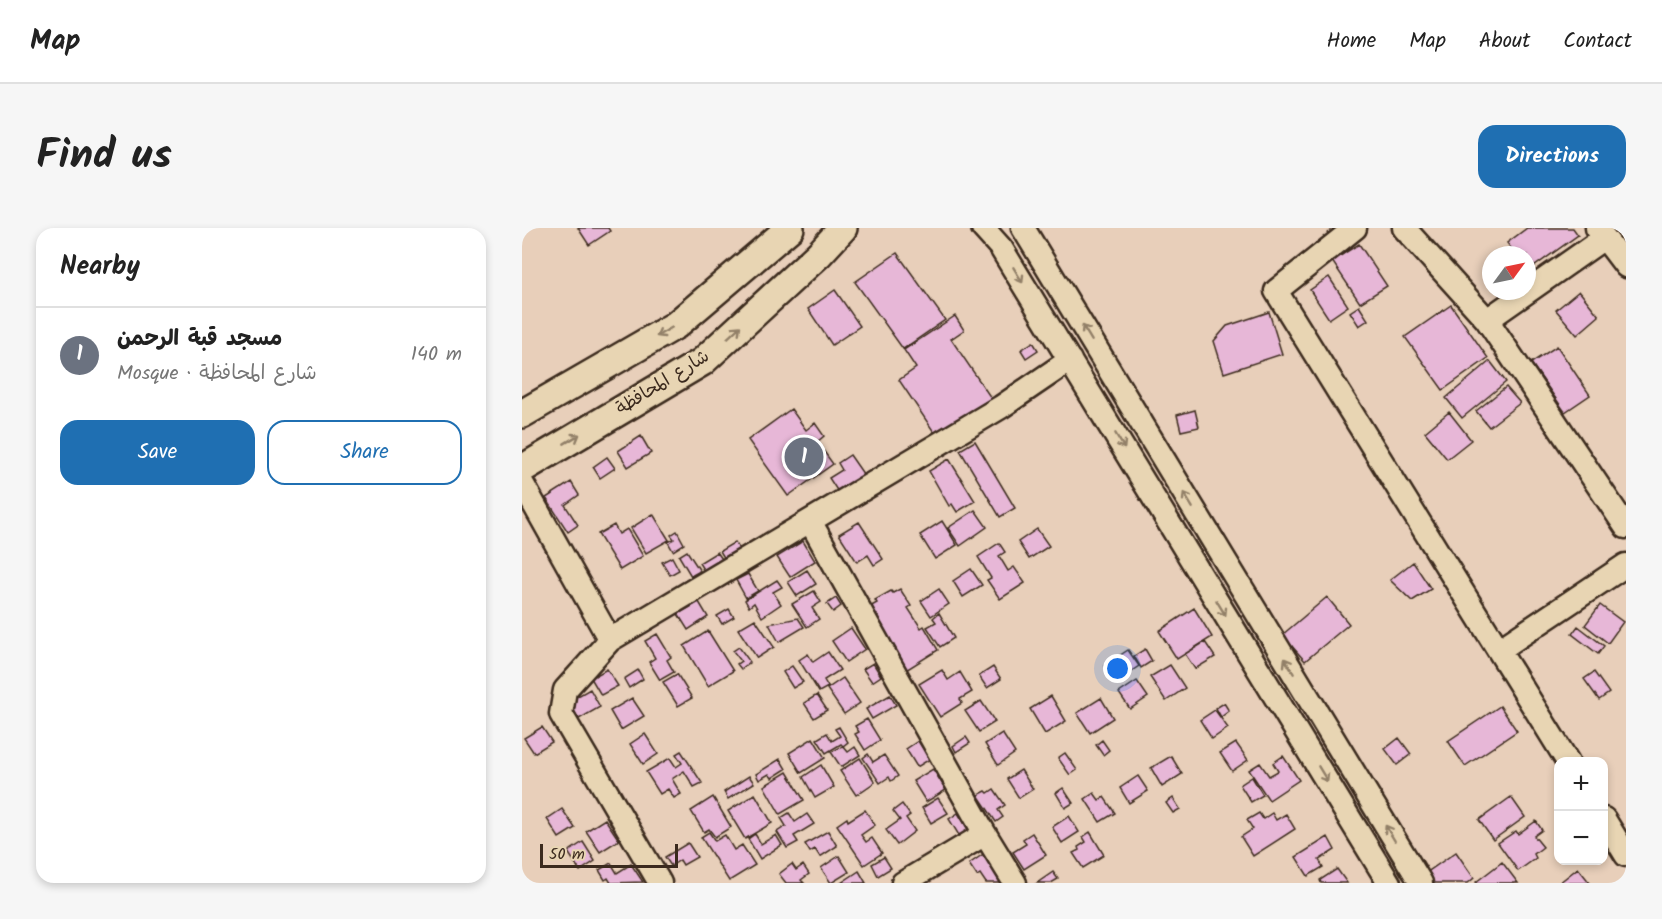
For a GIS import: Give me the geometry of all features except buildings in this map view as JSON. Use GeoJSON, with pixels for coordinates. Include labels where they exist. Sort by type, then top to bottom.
{"type":"FeatureCollection","features":[{"type":"Feature","properties":{"kind":"main road"},"geometry":{"type":"LineString","coordinates":[[522,414],[676,325],[790,228]]}},
{"type":"Feature","properties":{"kind":"main road","name":"شارع المحافظة"},"geometry":{"type":"LineString","coordinates":[[522,469],[702,362],[819,254],[843,228]]}},
{"type":"Feature","properties":{"kind":"street"},"geometry":{"type":"LineString","coordinates":[[819,254],[857,228]]}},
{"type":"Feature","properties":{"kind":"street"},"geometry":{"type":"LineString","coordinates":[[984,228],[1001,248],[1389,883]]}},
{"type":"Feature","properties":{"kind":"street"},"geometry":{"type":"LineString","coordinates":[[1023,228],[1421,883]]}},
{"type":"Feature","properties":{"kind":"street"},"geometry":{"type":"LineString","coordinates":[[1355,228],[1276,291],[1565,757]]}},
{"type":"Feature","properties":{"kind":"street"},"geometry":{"type":"LineString","coordinates":[[1404,228],[1487,320],[1626,527]]}},
{"type":"Feature","properties":{"kind":"street"},"geometry":{"type":"LineString","coordinates":[[1487,320],[1601,233],[1626,266]]}},
{"type":"Feature","properties":{"kind":"street"},"geometry":{"type":"LineString","coordinates":[[660,883],[561,714],[565,690],[610,640],[1001,407],[1070,360]]}},
{"type":"Feature","properties":{"kind":"street"},"geometry":{"type":"LineString","coordinates":[[522,483],[610,640]]}},
{"type":"Feature","properties":{"kind":"street"},"geometry":{"type":"LineString","coordinates":[[810,521],[985,834],[1015,883]]}},
{"type":"Feature","properties":{"kind":"street"},"geometry":{"type":"LineString","coordinates":[[1499,650],[1626,565]]}},
{"type":"Feature","properties":{"kind":"street"},"geometry":{"type":"LineString","coordinates":[[1608,826],[1626,855]]}},
{"type":"Feature","properties":{"kind":"street"},"geometry":{"type":"LineString","coordinates":[[903,883],[985,834]]}},
{"type":"Feature","properties":{"kind":"place","name":"مسجد قبة الرحمن"},"geometry":{"type":"Point","coordinates":[804,457]}}]}
